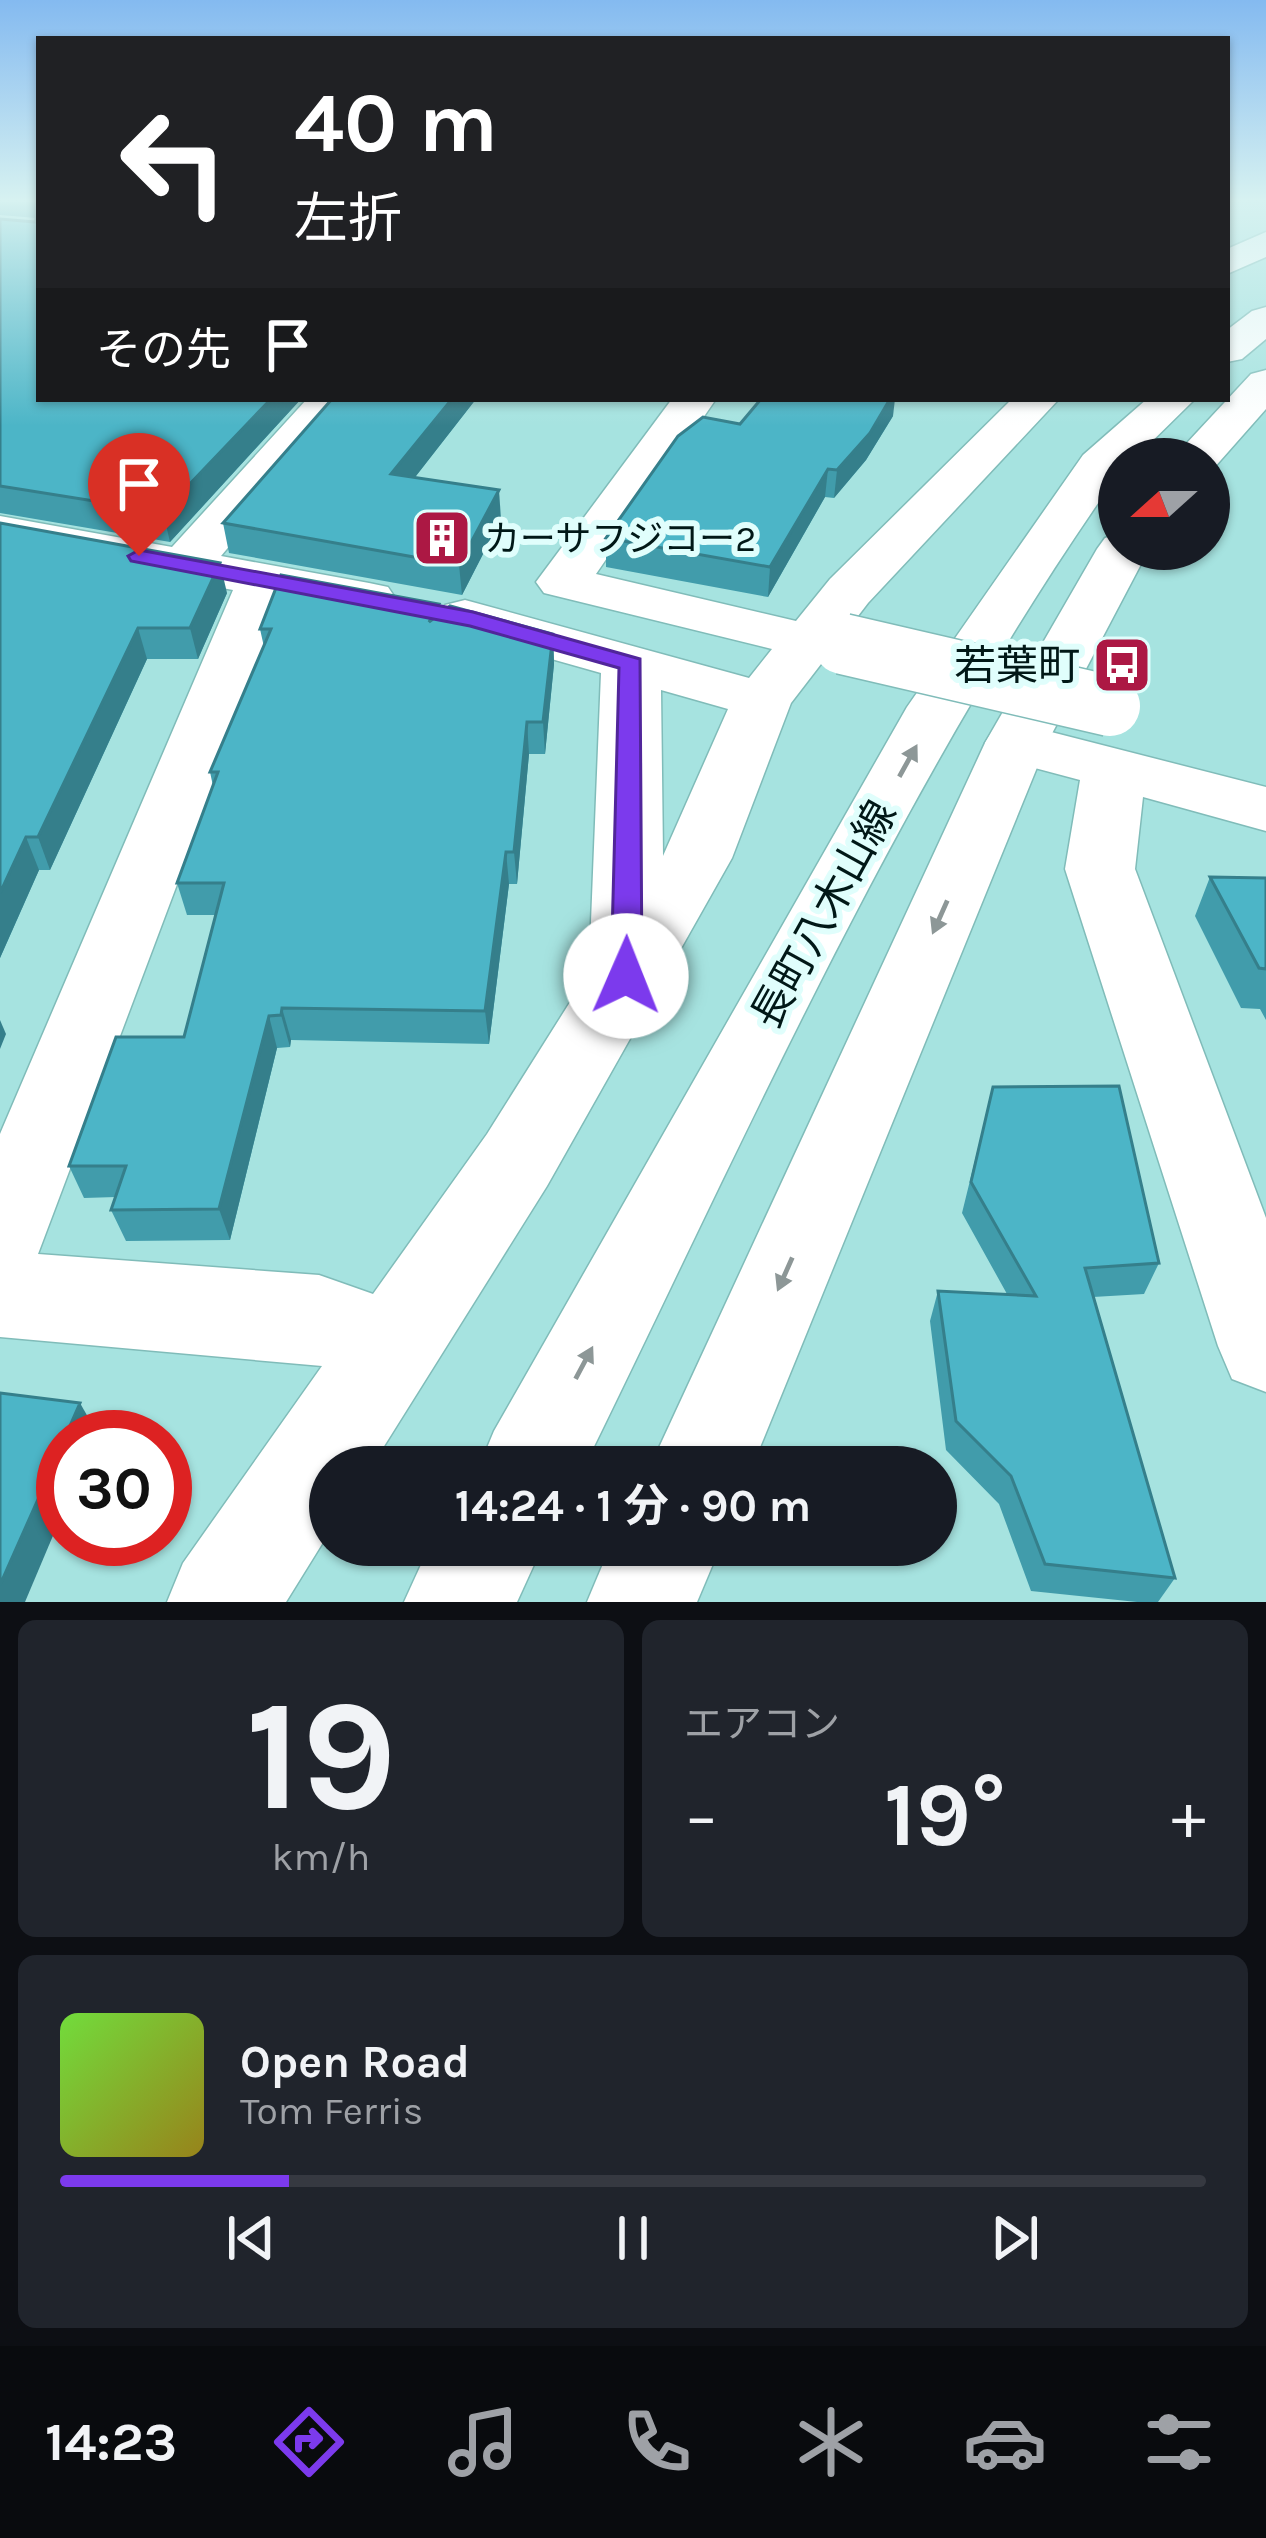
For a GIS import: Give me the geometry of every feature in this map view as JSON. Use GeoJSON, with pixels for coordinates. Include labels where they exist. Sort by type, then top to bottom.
{"type":"FeatureCollection","features":[{"type":"Feature","properties":{"kind":"street"},"geometry":{"type":"LineString","coordinates":[[1230,348],[1266,319]]}},
{"type":"Feature","properties":{"kind":"street"},"geometry":{"type":"LineString","coordinates":[[1215,438],[1266,382]]}},
{"type":"Feature","properties":{"kind":"street"},"geometry":{"type":"LineString","coordinates":[[184,565],[328,402]]}},
{"type":"Feature","properties":{"kind":"street"},"geometry":{"type":"LineString","coordinates":[[692,402],[563,582],[804,662],[1112,738],[1266,809]]}},
{"type":"Feature","properties":{"kind":"street"},"geometry":{"type":"LineString","coordinates":[[222,1602],[517,1160],[849,592],[1034,402]]}},
{"type":"Feature","properties":{"kind":"street","name":"長町八木山線"},"geometry":{"type":"LineString","coordinates":[[541,1446],[752,1043],[937,706],[1100,465],[1170,402]]}},
{"type":"Feature","properties":{"kind":"street"},"geometry":{"type":"LineString","coordinates":[[0,531],[473,619],[631,664],[804,662]]}},
{"type":"Feature","properties":{"kind":"street"},"geometry":{"type":"LineString","coordinates":[[709,1446],[1016,743],[1111,570]]}},
{"type":"Feature","properties":{"kind":"street"},"geometry":{"type":"LineString","coordinates":[[0,1238],[265,579]]}},
{"type":"Feature","properties":{"kind":"street"},"geometry":{"type":"LineString","coordinates":[[626,976],[631,664]]}},
{"type":"Feature","properties":{"kind":"street"},"geometry":{"type":"LineString","coordinates":[[1016,743],[1112,738]]}},
{"type":"Feature","properties":{"kind":"street"},"geometry":{"type":"LineString","coordinates":[[1112,738],[1100,869],[1266,1346]]}},
{"type":"Feature","properties":{"kind":"street"},"geometry":{"type":"LineString","coordinates":[[0,1294],[319,1320],[393,1347]]}},
{"type":"Feature","properties":{"kind":"street"},"geometry":{"type":"LineString","coordinates":[[459,1602],[478,1566]]}},
{"type":"Feature","properties":{"kind":"street"},"geometry":{"type":"LineString","coordinates":[[642,1602],[658,1566]]}},
{"type":"Feature","properties":{"kind":"building"},"geometry":{"type":"Polygon","coordinates":[[[0,277],[36,277],[36,402],[268,402],[163,512],[0,486],[0,277]]]}},
{"type":"Feature","properties":{"kind":"building"},"geometry":{"type":"Polygon","coordinates":[[[329,402],[450,402],[391,474],[499,490],[459,565],[223,523],[329,402]]]}},
{"type":"Feature","properties":{"kind":"building"},"geometry":{"type":"Polygon","coordinates":[[[758,402],[888,402],[870,433],[837,470],[828,469],[770,567],[606,538],[678,436],[703,417],[740,424],[758,402]]]}},
{"type":"Feature","properties":{"kind":"building"},"geometry":{"type":"Polygon","coordinates":[[[0,523],[220,563],[190,628],[138,628],[38,837],[26,837],[0,893],[0,523]]]}},
{"type":"Feature","properties":{"kind":"building"},"geometry":{"type":"Polygon","coordinates":[[[281,575],[439,604],[429,622],[450,606],[553,634],[543,722],[527,722],[514,852],[506,852],[485,1011],[282,1008],[281,1015],[269,1016],[219,1209],[111,1210],[126,1166],[69,1166],[116,1037],[184,1037],[224,883],[177,883],[218,772],[210,772],[271,629],[260,629],[281,575]]]}},
{"type":"Feature","properties":{"kind":"building"},"geometry":{"type":"Polygon","coordinates":[[[1210,877],[1266,878],[1266,969],[1259,968],[1210,877]]]}},
{"type":"Feature","properties":{"kind":"building"},"geometry":{"type":"Polygon","coordinates":[[[1119,1086],[1159,1263],[1085,1268],[1175,1578],[1045,1564],[1011,1476],[956,1421],[938,1291],[1036,1296],[971,1182],[993,1087],[1119,1086]]]}},
{"type":"Feature","properties":{"kind":"building"},"geometry":{"type":"Polygon","coordinates":[[[0,1393],[80,1403],[77,1410],[36,1410],[36,1504],[0,1585],[0,1393]]]}},
{"type":"Feature","properties":{"kind":"place","name":"カーサフジコー2"},"geometry":{"type":"Point","coordinates":[442,538]}},
{"type":"Feature","properties":{"kind":"place","name":"若葉町"},"geometry":{"type":"Point","coordinates":[1122,665]}},
{"type":"Feature","properties":{"kind":"route"},"geometry":{"type":"LineString","coordinates":[[139,556],[473,619],[631,664],[626,976]]}}]}
